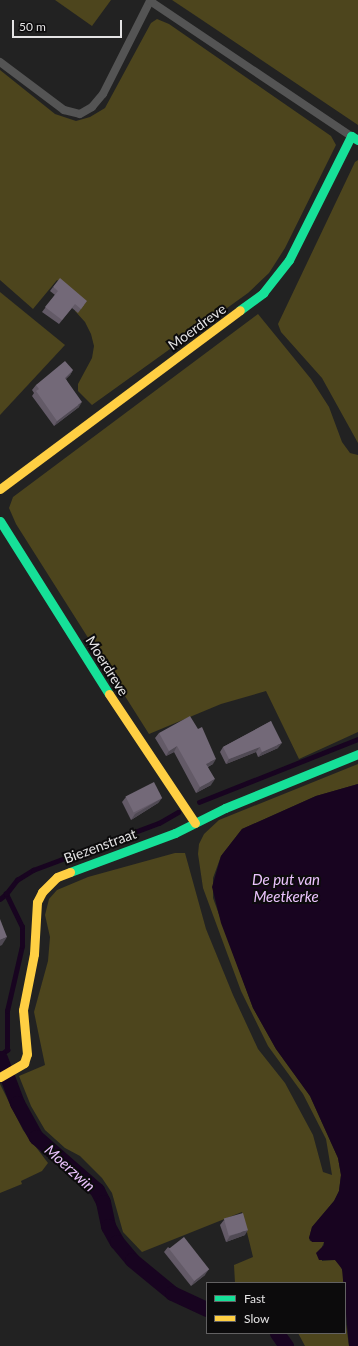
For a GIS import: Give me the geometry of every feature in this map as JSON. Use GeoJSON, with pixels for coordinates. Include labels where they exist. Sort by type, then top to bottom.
{"type":"FeatureCollection","features":[{"type":"Feature","properties":{"kind":"street","name":"Moerdreve"},"geometry":{"type":"LineString","coordinates":[[0,489],[263,293],[289,260],[354,138]]}},
{"type":"Feature","properties":{"kind":"street","name":"Moerdreve"},"geometry":{"type":"LineString","coordinates":[[0,521],[133,732],[195,823]]}},
{"type":"Feature","properties":{"kind":"street","name":"Biezenstraat"},"geometry":{"type":"LineString","coordinates":[[0,1077],[15,1070],[24,1063],[27,1054],[23,1010],[34,954],[37,902],[42,892],[57,877],[162,838],[225,808],[358,754]]}},
{"type":"Feature","properties":{"kind":"lane","name":"Moerdreve"},"geometry":{"type":"LineString","coordinates":[[0,62],[64,110],[80,114],[92,107],[103,94],[150,1],[354,138]]}},
{"type":"Feature","properties":{"kind":"shaded area"},"geometry":{"type":"Polygon","coordinates":[[[55,0],[111,0],[92,26],[55,0]]]}},
{"type":"Feature","properties":{"kind":"shaded area"},"geometry":{"type":"Polygon","coordinates":[[[172,0],[358,0],[358,125],[202,20],[172,0]]]}},
{"type":"Feature","properties":{"kind":"shaded area"},"geometry":{"type":"Polygon","coordinates":[[[157,19],[169,24],[331,136],[336,145],[285,248],[269,273],[248,293],[92,405],[78,391],[78,384],[92,358],[94,346],[91,334],[85,322],[75,311],[82,299],[57,280],[33,309],[0,280],[0,70],[55,114],[76,121],[90,117],[105,108],[151,23],[157,19]]]}},
{"type":"Feature","properties":{"kind":"shaded area"},"geometry":{"type":"Polygon","coordinates":[[[358,160],[358,443],[322,378],[281,332],[278,324],[355,162],[358,160]]]}},
{"type":"Feature","properties":{"kind":"shaded area"},"geometry":{"type":"Polygon","coordinates":[[[0,292],[65,345],[0,415],[0,292]]]}},
{"type":"Feature","properties":{"kind":"shaded area"},"geometry":{"type":"Polygon","coordinates":[[[258,314],[311,379],[329,407],[342,442],[350,453],[358,455],[358,732],[299,759],[266,691],[221,704],[149,734],[16,524],[9,508],[13,497],[258,314]]]}},
{"type":"Feature","properties":{"kind":"shaded area"},"geometry":{"type":"Polygon","coordinates":[[[358,764],[358,784],[316,796],[242,829],[221,856],[213,878],[213,898],[253,1008],[276,1049],[310,1096],[338,1158],[341,1175],[339,1191],[334,1201],[312,1227],[309,1238],[310,1241],[324,1242],[322,1247],[322,1261],[335,1260],[339,1263],[344,1274],[344,1282],[235,1282],[234,1265],[253,1257],[242,1212],[142,1252],[123,1232],[112,1193],[102,1178],[80,1156],[65,1148],[45,1130],[31,1106],[19,1076],[45,1065],[34,1012],[48,961],[50,937],[45,915],[49,899],[57,890],[88,877],[175,853],[185,853],[206,929],[233,995],[258,1049],[285,1083],[313,1135],[323,1172],[332,1175],[326,1139],[303,1094],[268,1046],[241,991],[203,888],[198,854],[199,844],[204,834],[219,820],[358,764]]]}},
{"type":"Feature","properties":{"kind":"shaded area"},"geometry":{"type":"Polygon","coordinates":[[[0,1084],[23,1130],[48,1163],[42,1171],[21,1181],[22,1184],[0,1193],[0,1084]]]}},
{"type":"Feature","properties":{"kind":"shaded area"},"geometry":{"type":"Polygon","coordinates":[[[346,1324],[349,1346],[305,1346],[299,1334],[346,1334],[346,1324]]]}},
{"type":"Feature","properties":{"kind":"water","name":"De put van Meetkerke"},"geometry":{"type":"Polygon","coordinates":[[[358,784],[358,1346],[349,1346],[346,1313],[346,1282],[343,1282],[342,1269],[335,1260],[319,1260],[316,1253],[324,1245],[324,1242],[312,1242],[309,1238],[312,1227],[334,1201],[339,1191],[341,1175],[338,1158],[310,1096],[276,1049],[253,1008],[221,923],[212,887],[221,856],[242,829],[316,796],[358,784]]]}},
{"type":"Feature","properties":{"kind":"building"},"geometry":{"type":"Polygon","coordinates":[[[60,278],[87,301],[81,309],[75,304],[62,320],[45,307],[58,291],[53,287],[60,278]]]}},
{"type":"Feature","properties":{"kind":"building"},"geometry":{"type":"Polygon","coordinates":[[[65,361],[73,370],[65,378],[82,402],[57,421],[36,391],[39,389],[36,385],[65,361]]]}},
{"type":"Feature","properties":{"kind":"building"},"geometry":{"type":"Polygon","coordinates":[[[190,716],[198,729],[202,727],[216,759],[206,764],[215,779],[200,787],[177,746],[169,751],[159,733],[190,716]]]}},
{"type":"Feature","properties":{"kind":"building"},"geometry":{"type":"Polygon","coordinates":[[[271,721],[282,743],[262,752],[260,747],[229,759],[223,747],[271,721]]]}},
{"type":"Feature","properties":{"kind":"building"},"geometry":{"type":"Polygon","coordinates":[[[154,782],[162,798],[134,813],[125,797],[154,782]]]}},
{"type":"Feature","properties":{"kind":"building"},"geometry":{"type":"Polygon","coordinates":[[[0,919],[7,937],[0,940],[0,919]]]}},
{"type":"Feature","properties":{"kind":"building"},"geometry":{"type":"Polygon","coordinates":[[[243,1213],[248,1230],[229,1236],[224,1219],[243,1213]]]}},
{"type":"Feature","properties":{"kind":"building"},"geometry":{"type":"Polygon","coordinates":[[[184,1237],[209,1269],[194,1281],[169,1249],[184,1237]]]}},
{"type":"Feature","properties":{"kind":"waterway"},"geometry":{"type":"LineString","coordinates":[[199,802],[358,739]]}},
{"type":"Feature","properties":{"kind":"waterway"},"geometry":{"type":"LineString","coordinates":[[0,1055],[7,1050],[7,1011],[22,946],[22,927],[6,894],[17,880],[33,870],[159,823],[178,812]]}},
{"type":"Feature","properties":{"kind":"waterway"},"geometry":{"type":"LineString","coordinates":[[0,899],[6,894]]}},
{"type":"Feature","properties":{"kind":"waterway","name":"Moerzwin"},"geometry":{"type":"LineString","coordinates":[[0,1058],[17,1103],[36,1137],[97,1190],[103,1202],[108,1226],[117,1242],[132,1260],[172,1293],[206,1309]]}},
{"type":"Feature","properties":{"kind":"waterway","name":"Moerzwin"},"geometry":{"type":"LineString","coordinates":[[278,1334],[286,1346]]}},
{"type":"Feature","properties":{"kind":"traffic: fast"},"geometry":{"type":"LineString","coordinates":[[240,310],[263,293],[289,260],[351,136],[358,140]]}},
{"type":"Feature","properties":{"kind":"traffic: fast"},"geometry":{"type":"LineString","coordinates":[[0,521],[109,694]]}},
{"type":"Feature","properties":{"kind":"traffic: fast"},"geometry":{"type":"LineString","coordinates":[[70,872],[175,833],[225,808],[358,754]]}},
{"type":"Feature","properties":{"kind":"traffic: slow"},"geometry":{"type":"LineString","coordinates":[[0,489],[240,310]]}},
{"type":"Feature","properties":{"kind":"traffic: slow"},"geometry":{"type":"LineString","coordinates":[[109,694],[195,823]]}},
{"type":"Feature","properties":{"kind":"traffic: slow"},"geometry":{"type":"LineString","coordinates":[[0,1077],[24,1063],[27,1054],[23,1010],[34,954],[37,902],[42,892],[57,877],[70,872]]}}]}
